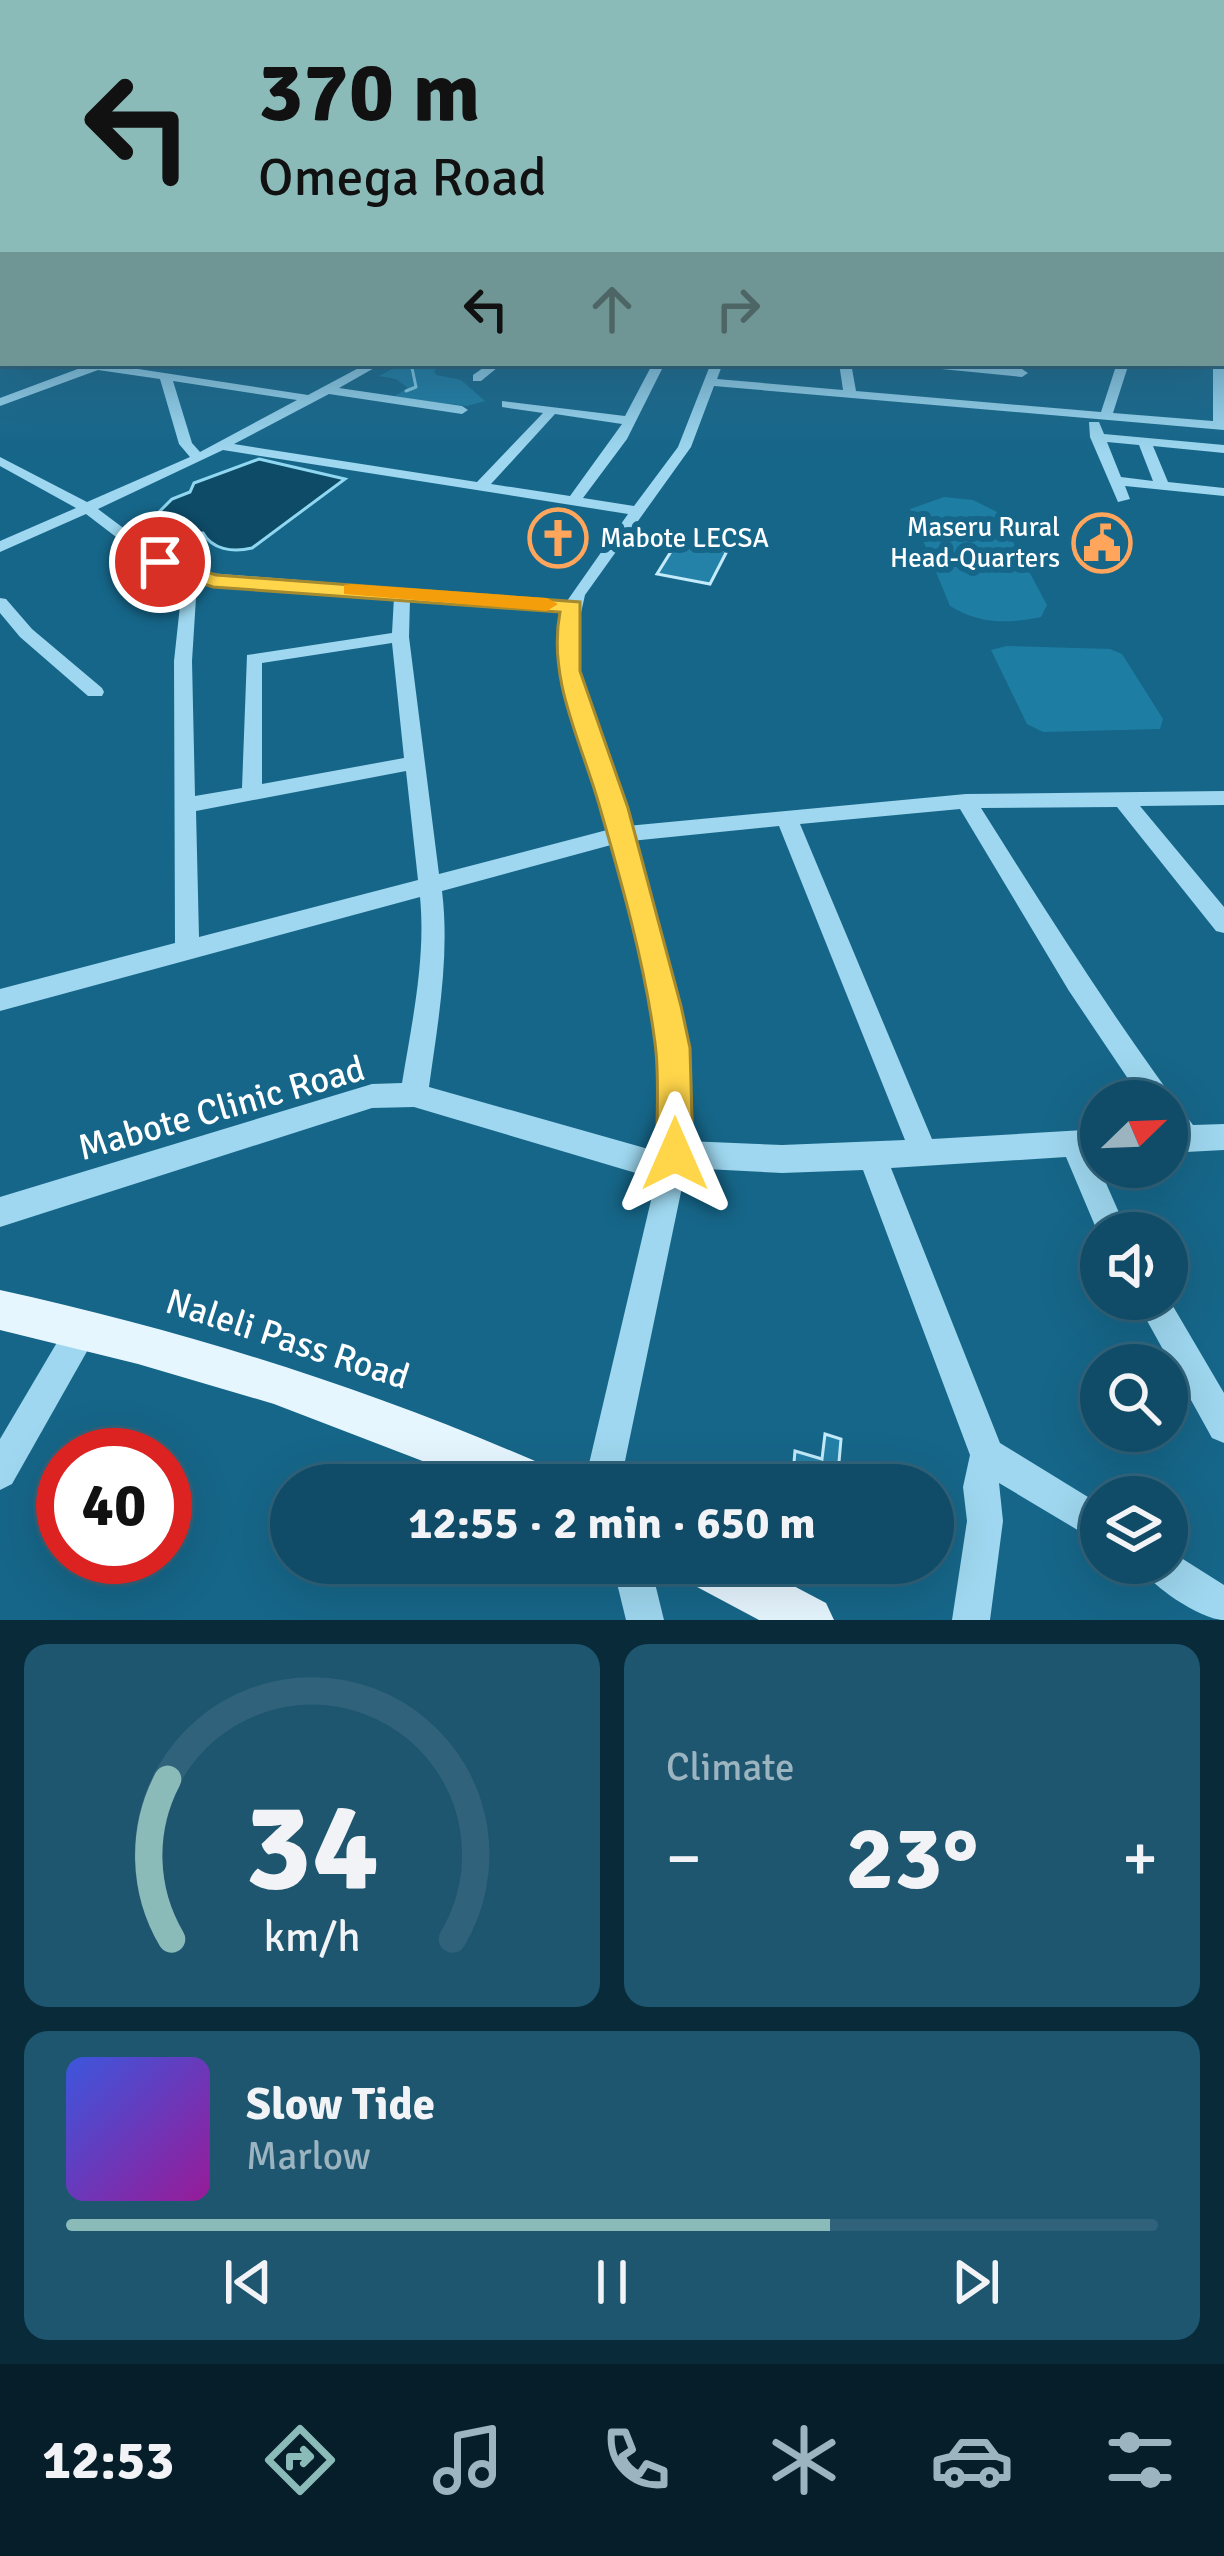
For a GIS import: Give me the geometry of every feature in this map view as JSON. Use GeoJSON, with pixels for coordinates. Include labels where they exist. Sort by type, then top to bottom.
{"type":"FeatureCollection","features":[{"type":"Feature","properties":{"kind":"main road","name":"Naleli Pass Road"},"geometry":{"type":"LineString","coordinates":[[0,1310],[143,1341],[433,1436],[492,1464]]}},
{"type":"Feature","properties":{"kind":"main road"},"geometry":{"type":"LineString","coordinates":[[740,1584],[809,1620]]}},
{"type":"Feature","properties":{"kind":"street"},"geometry":{"type":"LineString","coordinates":[[0,402],[96,366],[312,399]]}},
{"type":"Feature","properties":{"kind":"street"},"geometry":{"type":"LineString","coordinates":[[199,382],[204,366]]}},
{"type":"Feature","properties":{"kind":"street"},"geometry":{"type":"LineString","coordinates":[[0,547],[198,458],[372,366]]}},
{"type":"Feature","properties":{"kind":"street"},"geometry":{"type":"LineString","coordinates":[[477,378],[492,366]]}},
{"type":"Feature","properties":{"kind":"street"},"geometry":{"type":"LineString","coordinates":[[574,502],[631,421],[658,366]]}},
{"type":"Feature","properties":{"kind":"street"},"geometry":{"type":"LineString","coordinates":[[846,366],[850,393]]}},
{"type":"Feature","properties":{"kind":"street"},"geometry":{"type":"LineString","coordinates":[[980,366],[1023,368],[1018,408]]}},
{"type":"Feature","properties":{"kind":"street"},"geometry":{"type":"LineString","coordinates":[[1122,366],[1099,413],[1097,437],[1123,499]]}},
{"type":"Feature","properties":{"kind":"street"},"geometry":{"type":"LineString","coordinates":[[607,1464],[674,1162],[673,1048],[621,834],[568,671],[565,644],[572,606],[684,447],[714,372],[850,393],[1221,426],[1220,369]]}},
{"type":"Feature","properties":{"kind":"street"},"geometry":{"type":"LineString","coordinates":[[165,376],[186,444],[198,458]]}},
{"type":"Feature","properties":{"kind":"street"},"geometry":{"type":"LineString","coordinates":[[329,390],[462,410]]}},
{"type":"Feature","properties":{"kind":"street"},"geometry":{"type":"LineString","coordinates":[[506,404],[631,421]]}},
{"type":"Feature","properties":{"kind":"street"},"geometry":{"type":"LineString","coordinates":[[479,488],[550,413]]}},
{"type":"Feature","properties":{"kind":"street"},"geometry":{"type":"LineString","coordinates":[[1097,437],[1224,449]]}},
{"type":"Feature","properties":{"kind":"street"},"geometry":{"type":"LineString","coordinates":[[1144,441],[1162,485]]}},
{"type":"Feature","properties":{"kind":"street"},"geometry":{"type":"LineString","coordinates":[[222,446],[638,512]]}},
{"type":"Feature","properties":{"kind":"street"},"geometry":{"type":"LineString","coordinates":[[0,461],[89,508],[160,562],[193,577],[572,606]]}},
{"type":"Feature","properties":{"kind":"street"},"geometry":{"type":"LineString","coordinates":[[0,486],[31,475]]}},
{"type":"Feature","properties":{"kind":"street"},"geometry":{"type":"LineString","coordinates":[[1116,481],[1224,491]]}},
{"type":"Feature","properties":{"kind":"street"},"geometry":{"type":"LineString","coordinates":[[187,950],[183,661],[188,582],[193,577]]}},
{"type":"Feature","properties":{"kind":"street"},"geometry":{"type":"LineString","coordinates":[[402,593],[400,637],[432,886],[429,997],[414,1095]]}},
{"type":"Feature","properties":{"kind":"street"},"geometry":{"type":"LineString","coordinates":[[0,603],[95,692]]}},
{"type":"Feature","properties":{"kind":"street"},"geometry":{"type":"LineString","coordinates":[[252,792],[253,659],[400,637]]}},
{"type":"Feature","properties":{"kind":"street"},"geometry":{"type":"LineString","coordinates":[[188,805],[417,762]]}},
{"type":"Feature","properties":{"kind":"street"},"geometry":{"type":"LineString","coordinates":[[0,1000],[621,834],[966,801],[1224,797]]}},
{"type":"Feature","properties":{"kind":"street"},"geometry":{"type":"LineString","coordinates":[[1122,798],[1224,923]]}},
{"type":"Feature","properties":{"kind":"street"},"geometry":{"type":"LineString","coordinates":[[966,801],[1078,984],[1144,1080]]}},
{"type":"Feature","properties":{"kind":"street"},"geometry":{"type":"LineString","coordinates":[[786,817],[925,1155]]}},
{"type":"Feature","properties":{"kind":"street","name":"Mabote Clinic Road"},"geometry":{"type":"LineString","coordinates":[[0,1212],[372,1096],[414,1095],[674,1162],[925,1155],[1080,1143]]}},
{"type":"Feature","properties":{"kind":"street"},"geometry":{"type":"LineString","coordinates":[[1188,1139],[1224,1137]]}},
{"type":"Feature","properties":{"kind":"street"},"geometry":{"type":"LineString","coordinates":[[872,1156],[987,1455],[981,1487],[985,1521],[971,1620]]}},
{"type":"Feature","properties":{"kind":"street"},"geometry":{"type":"LineString","coordinates":[[1163,1320],[1224,1426]]}},
{"type":"Feature","properties":{"kind":"street"},"geometry":{"type":"LineString","coordinates":[[0,1472],[83,1328]]}},
{"type":"Feature","properties":{"kind":"street"},"geometry":{"type":"LineString","coordinates":[[987,1455],[1080,1513]]}},
{"type":"Feature","properties":{"kind":"street"},"geometry":{"type":"LineString","coordinates":[[1188,1583],[1224,1607]]}},
{"type":"Feature","properties":{"kind":"street"},"geometry":{"type":"LineString","coordinates":[[637,1584],[645,1620]]}},
{"type":"Feature","properties":{"kind":"shaded area"},"geometry":{"type":"Polygon","coordinates":[[[397,366],[440,366],[436,375],[461,380],[485,401],[467,406],[393,397],[408,388],[396,379],[379,376],[397,366]]]}},
{"type":"Feature","properties":{"kind":"shaded area"},"geometry":{"type":"Polygon","coordinates":[[[259,459],[345,479],[252,548],[217,546],[203,533],[182,533],[156,515],[172,499],[190,492],[194,483],[259,459]]]}},
{"type":"Feature","properties":{"kind":"shaded area"},"geometry":{"type":"Polygon","coordinates":[[[944,497],[973,500],[997,512],[1047,605],[1041,617],[994,621],[950,606],[910,509],[944,497]]]}},
{"type":"Feature","properties":{"kind":"shaded area"},"geometry":{"type":"Polygon","coordinates":[[[1007,646],[1110,649],[1122,654],[1163,719],[1160,729],[1043,732],[1027,724],[991,650],[1007,646]]]}},
{"type":"Feature","properties":{"kind":"building"},"geometry":{"type":"Polygon","coordinates":[[[677,542],[727,551],[710,584],[657,574],[677,542]]]}},
{"type":"Feature","properties":{"kind":"building"},"geometry":{"type":"Polygon","coordinates":[[[825,1434],[841,1439],[839,1464],[794,1464],[795,1451],[822,1459],[825,1434]]]}},
{"type":"Feature","properties":{"kind":"waterway"},"geometry":{"type":"LineString","coordinates":[[406,391],[416,387],[412,366]]}},
{"type":"Feature","properties":{"kind":"slow traffic"},"geometry":{"type":"LineString","coordinates":[[351,590],[547,604]]}},
{"type":"Feature","properties":{"kind":"place","name":"Mabote LECSA"},"geometry":{"type":"Point","coordinates":[558,538]}},
{"type":"Feature","properties":{"kind":"place","name":"Maseru Rural Head-Quarters"},"geometry":{"type":"Point","coordinates":[1102,543]}},
{"type":"Feature","properties":{"kind":"route"},"geometry":{"type":"LineString","coordinates":[[160,562],[213,581],[572,606],[565,644],[568,671],[614,808],[673,1048],[675,1154]]}}]}
